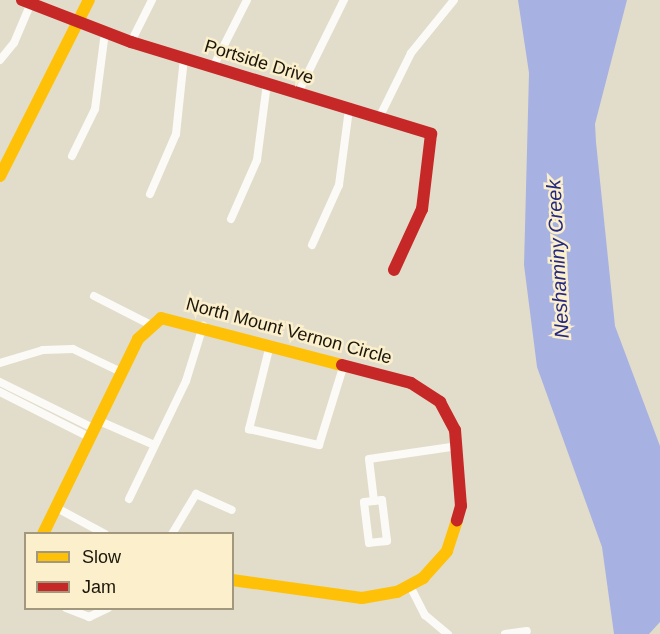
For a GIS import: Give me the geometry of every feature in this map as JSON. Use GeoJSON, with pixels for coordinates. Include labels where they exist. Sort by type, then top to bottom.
{"type":"FeatureCollection","features":[{"type":"Feature","properties":{"kind":"street"},"geometry":{"type":"LineString","coordinates":[[0,176],[89,0]]}},
{"type":"Feature","properties":{"kind":"street"},"geometry":{"type":"LineString","coordinates":[[131,42],[152,0]]}},
{"type":"Feature","properties":{"kind":"street"},"geometry":{"type":"LineString","coordinates":[[213,67],[247,0]]}},
{"type":"Feature","properties":{"kind":"street"},"geometry":{"type":"LineString","coordinates":[[298,93],[344,0]]}},
{"type":"Feature","properties":{"kind":"street"},"geometry":{"type":"LineString","coordinates":[[379,118],[411,53],[454,0]]}},
{"type":"Feature","properties":{"kind":"street"},"geometry":{"type":"LineString","coordinates":[[0,60],[14,44],[27,2]]}},
{"type":"Feature","properties":{"kind":"street","name":"Portside Drive"},"geometry":{"type":"LineString","coordinates":[[27,2],[131,42],[431,134],[422,209],[394,270]]}},
{"type":"Feature","properties":{"kind":"street"},"geometry":{"type":"LineString","coordinates":[[72,156],[94,108],[105,32]]}},
{"type":"Feature","properties":{"kind":"street"},"geometry":{"type":"LineString","coordinates":[[150,194],[176,134],[184,58]]}},
{"type":"Feature","properties":{"kind":"street"},"geometry":{"type":"LineString","coordinates":[[231,219],[257,160],[267,83]]}},
{"type":"Feature","properties":{"kind":"street"},"geometry":{"type":"LineString","coordinates":[[312,245],[339,185],[349,109]]}},
{"type":"Feature","properties":{"kind":"street"},"geometry":{"type":"LineString","coordinates":[[44,532],[121,372],[149,324],[94,296]]}},
{"type":"Feature","properties":{"kind":"street","name":"North Mount Vernon Circle"},"geometry":{"type":"LineString","coordinates":[[149,324],[166,317],[203,326],[344,364],[432,394],[447,412],[458,446],[461,506],[450,544],[433,569],[410,586]]}},
{"type":"Feature","properties":{"kind":"street"},"geometry":{"type":"LineString","coordinates":[[129,499],[152,444],[186,381],[203,326]]}},
{"type":"Feature","properties":{"kind":"street"},"geometry":{"type":"LineString","coordinates":[[270,345],[249,429],[319,446],[344,364]]}},
{"type":"Feature","properties":{"kind":"street"},"geometry":{"type":"LineString","coordinates":[[0,363],[43,350],[73,348],[121,372]]}},
{"type":"Feature","properties":{"kind":"street"},"geometry":{"type":"LineString","coordinates":[[0,382],[93,428]]}},
{"type":"Feature","properties":{"kind":"street"},"geometry":{"type":"LineString","coordinates":[[0,392],[93,428],[152,444]]}},
{"type":"Feature","properties":{"kind":"street"},"geometry":{"type":"LineString","coordinates":[[374,501],[369,459],[458,446]]}},
{"type":"Feature","properties":{"kind":"street"},"geometry":{"type":"LineString","coordinates":[[173,532],[196,494],[232,510]]}},
{"type":"Feature","properties":{"kind":"street"},"geometry":{"type":"LineString","coordinates":[[374,501],[381,501],[387,540],[369,543],[364,502],[374,501]]}},
{"type":"Feature","properties":{"kind":"street"},"geometry":{"type":"LineString","coordinates":[[55,507],[101,532]]}},
{"type":"Feature","properties":{"kind":"street"},"geometry":{"type":"LineString","coordinates":[[234,580],[362,598],[410,586],[425,615],[448,634]]}},
{"type":"Feature","properties":{"kind":"street"},"geometry":{"type":"LineString","coordinates":[[69,610],[88,616],[105,610]]}},
{"type":"Feature","properties":{"kind":"street"},"geometry":{"type":"LineString","coordinates":[[506,634],[527,631]]}},
{"type":"Feature","properties":{"kind":"water","name":"Neshaminy Creek"},"geometry":{"type":"Polygon","coordinates":[[[518,0],[627,0],[595,124],[615,326],[660,446],[660,622],[649,634],[614,634],[602,547],[537,367],[524,265],[529,73],[518,0]]]}},
{"type":"Feature","properties":{"kind":"traffic: slow"},"geometry":{"type":"LineString","coordinates":[[0,176],[89,0]]}},
{"type":"Feature","properties":{"kind":"traffic: slow"},"geometry":{"type":"LineString","coordinates":[[44,532],[138,339],[161,318],[342,365]]}},
{"type":"Feature","properties":{"kind":"traffic: slow"},"geometry":{"type":"LineString","coordinates":[[234,580],[362,598],[397,592],[423,578],[447,551],[457,520]]}},
{"type":"Feature","properties":{"kind":"traffic: jam"},"geometry":{"type":"LineString","coordinates":[[22,0],[131,42],[431,134],[422,209],[394,270]]}},
{"type":"Feature","properties":{"kind":"traffic: jam"},"geometry":{"type":"LineString","coordinates":[[342,365],[411,383],[440,402],[455,430],[461,506],[457,520]]}}]}
